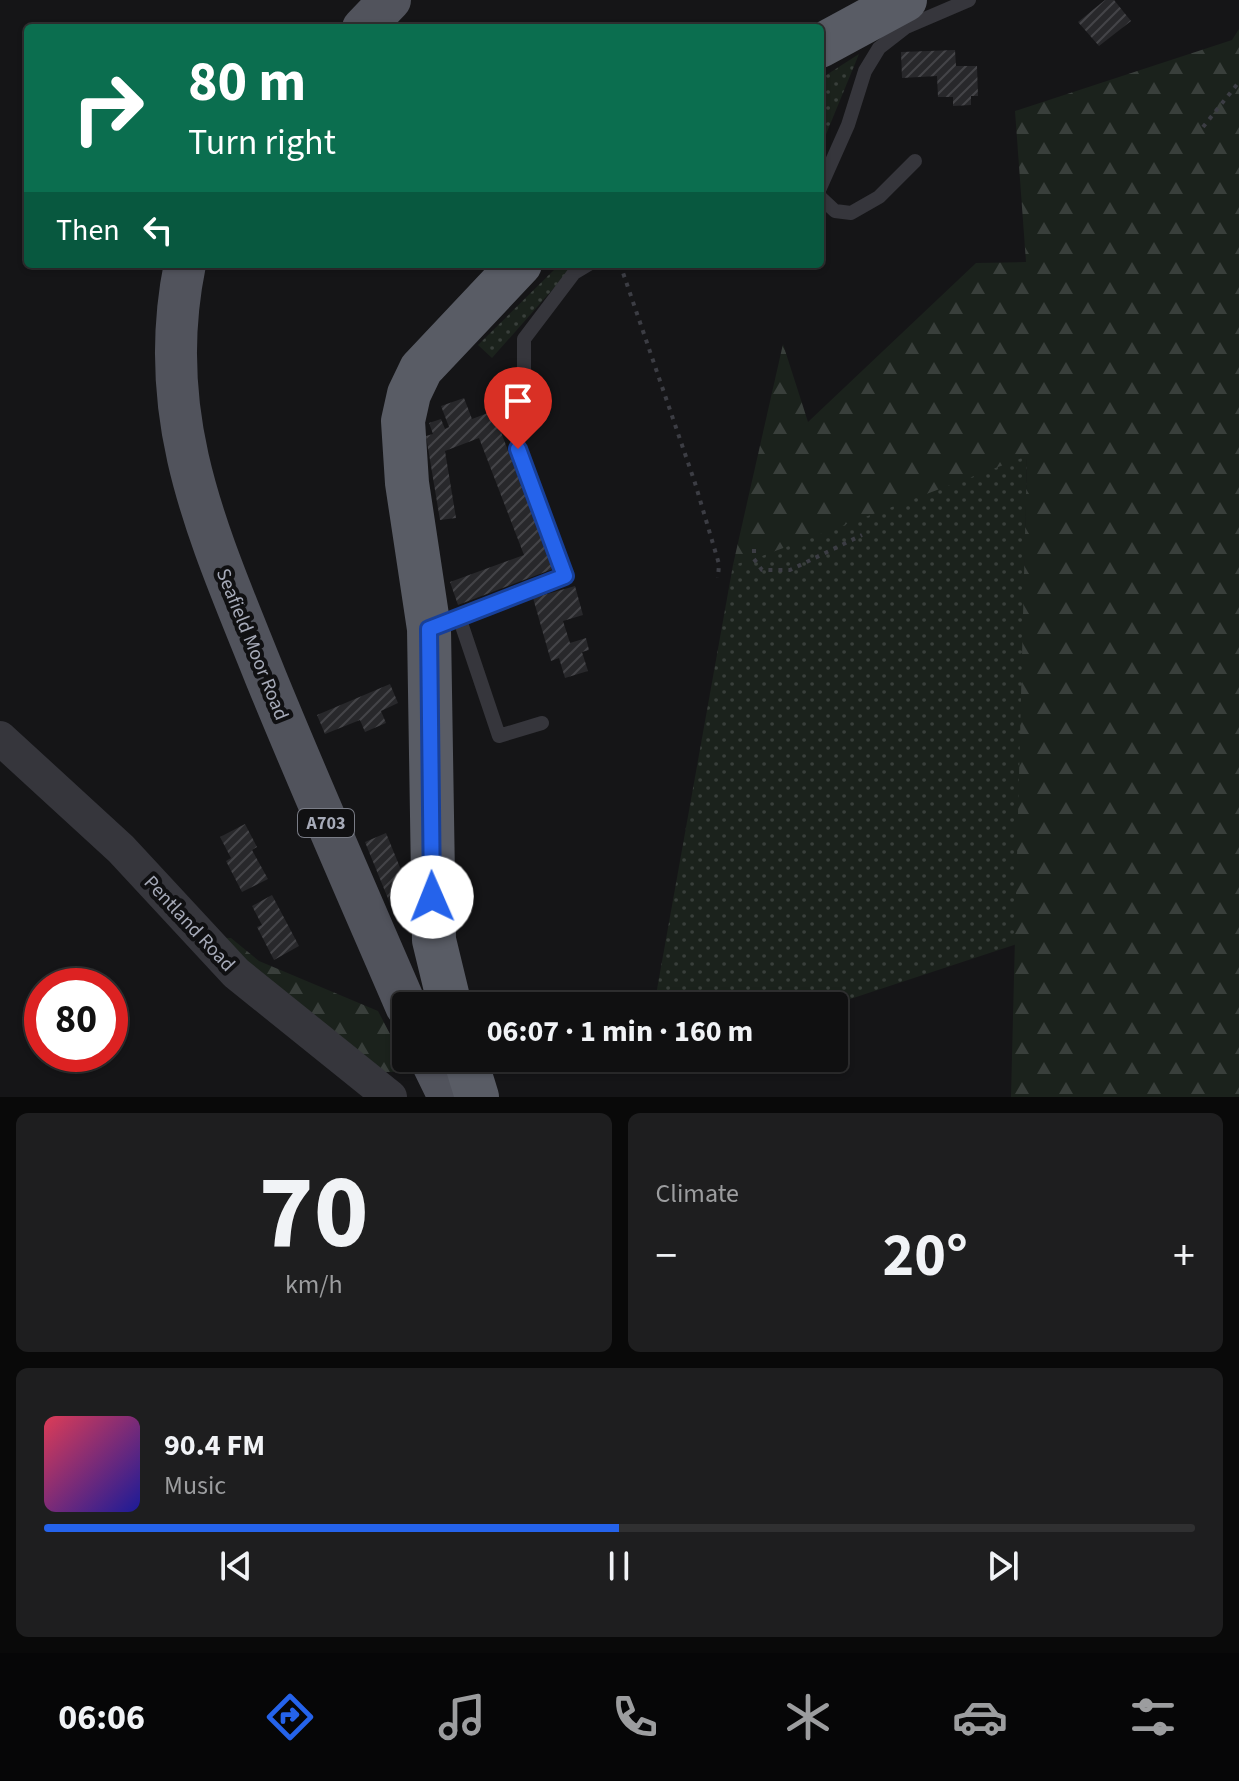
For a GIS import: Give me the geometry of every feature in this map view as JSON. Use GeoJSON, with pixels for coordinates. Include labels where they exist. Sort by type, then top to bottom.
{"type":"FeatureCollection","features":[{"type":"Feature","properties":{"kind":"highway"},"geometry":{"type":"LineString","coordinates":[[824,44],[905,0]]}},
{"type":"Feature","properties":{"kind":"highway"},"geometry":{"type":"LineString","coordinates":[[447,992],[434,940],[444,623],[403,450],[409,394],[421,369],[516,268]]}},
{"type":"Feature","properties":{"kind":"highway"},"geometry":{"type":"LineString","coordinates":[[469,1072],[477,1097]]}},
{"type":"Feature","properties":{"kind":"main road"},"geometry":{"type":"LineString","coordinates":[[367,24],[390,0]]}},
{"type":"Feature","properties":{"kind":"main road","name":"Seafield Moor Road"},"geometry":{"type":"LineString","coordinates":[[184,268],[175,313],[177,383],[188,468],[209,534],[306,778],[400,992]]}},
{"type":"Feature","properties":{"kind":"main road"},"geometry":{"type":"LineString","coordinates":[[437,1072],[449,1097]]}},
{"type":"Feature","properties":{"kind":"street","name":"Pentland Road"},"geometry":{"type":"LineString","coordinates":[[0,738],[121,849],[236,973],[390,1097]]}},
{"type":"Feature","properties":{"kind":"lane"},"geometry":{"type":"LineString","coordinates":[[824,179],[848,125],[865,71],[879,48],[906,27],[969,0]]}},
{"type":"Feature","properties":{"kind":"lane"},"geometry":{"type":"LineString","coordinates":[[824,201],[835,211],[851,213],[879,197],[915,161]]}},
{"type":"Feature","properties":{"kind":"lane"},"geometry":{"type":"LineString","coordinates":[[524,402],[524,339],[574,273],[582,268]]}},
{"type":"Feature","properties":{"kind":"lane"},"geometry":{"type":"LineString","coordinates":[[518,449],[565,576],[444,623],[499,736],[542,723]]}},
{"type":"Feature","properties":{"kind":"path"},"geometry":{"type":"LineString","coordinates":[[1203,127],[1239,82]]}},
{"type":"Feature","properties":{"kind":"path"},"geometry":{"type":"LineString","coordinates":[[621,268],[695,483],[719,564],[718,578]]}},
{"type":"Feature","properties":{"kind":"path"},"geometry":{"type":"LineString","coordinates":[[754,549],[754,559],[762,570],[790,570],[862,535]]}},
{"type":"Feature","properties":{"kind":"green space"},"geometry":{"type":"Polygon","coordinates":[[[1239,29],[1239,1097],[1011,1097],[1027,456],[733,565],[783,344],[808,422],[976,263],[1026,262],[1015,111],[1232,40],[1239,29]]]}},
{"type":"Feature","properties":{"kind":"green space"},"geometry":{"type":"Polygon","coordinates":[[[859,54],[824,139],[824,76],[859,54]]]}},
{"type":"Feature","properties":{"kind":"green space"},"geometry":{"type":"Polygon","coordinates":[[[556,268],[571,268],[492,358],[478,345],[556,268]]]}},
{"type":"Feature","properties":{"kind":"green space"},"geometry":{"type":"Polygon","coordinates":[[[1027,455],[1017,944],[848,1000],[848,992],[657,992],[733,565],[1027,455]]]}},
{"type":"Feature","properties":{"kind":"green space"},"geometry":{"type":"Polygon","coordinates":[[[218,938],[231,938],[259,961],[378,1011],[392,1038],[392,1072],[377,1072],[218,938]]]}},
{"type":"Feature","properties":{"kind":"building"},"geometry":{"type":"Polygon","coordinates":[[[1105,0],[1114,0],[1131,21],[1099,46],[1078,22],[1105,0]]]}},
{"type":"Feature","properties":{"kind":"building"},"geometry":{"type":"Polygon","coordinates":[[[955,50],[956,66],[977,66],[978,96],[971,96],[971,105],[953,106],[953,97],[938,97],[937,76],[902,78],[901,52],[955,50]]]}},
{"type":"Feature","properties":{"kind":"building"},"geometry":{"type":"Polygon","coordinates":[[[464,398],[472,419],[493,411],[553,569],[458,605],[450,582],[524,555],[479,438],[445,451],[456,518],[440,520],[426,436],[433,434],[429,423],[441,419],[445,429],[449,427],[441,406],[464,398]]]}},
{"type":"Feature","properties":{"kind":"building"},"geometry":{"type":"Polygon","coordinates":[[[575,586],[583,615],[563,621],[570,643],[586,638],[589,650],[582,652],[588,671],[565,678],[559,658],[551,661],[533,598],[575,586]]]}},
{"type":"Feature","properties":{"kind":"building"},"geometry":{"type":"Polygon","coordinates":[[[390,684],[398,703],[381,711],[386,723],[365,732],[360,720],[325,734],[317,715],[390,684]]]}},
{"type":"Feature","properties":{"kind":"building"},"geometry":{"type":"Polygon","coordinates":[[[245,824],[257,847],[252,850],[268,879],[242,892],[226,861],[231,858],[220,837],[245,824]]]}},
{"type":"Feature","properties":{"kind":"building"},"geometry":{"type":"Polygon","coordinates":[[[386,833],[412,897],[391,906],[365,842],[386,833]]]}},
{"type":"Feature","properties":{"kind":"building"},"geometry":{"type":"Polygon","coordinates":[[[272,895],[299,946],[274,960],[257,927],[262,925],[252,906],[272,895]]]}},
{"type":"Feature","properties":{"kind":"route"},"geometry":{"type":"LineString","coordinates":[[432,897],[429,629],[565,576],[518,449]]}}]}
